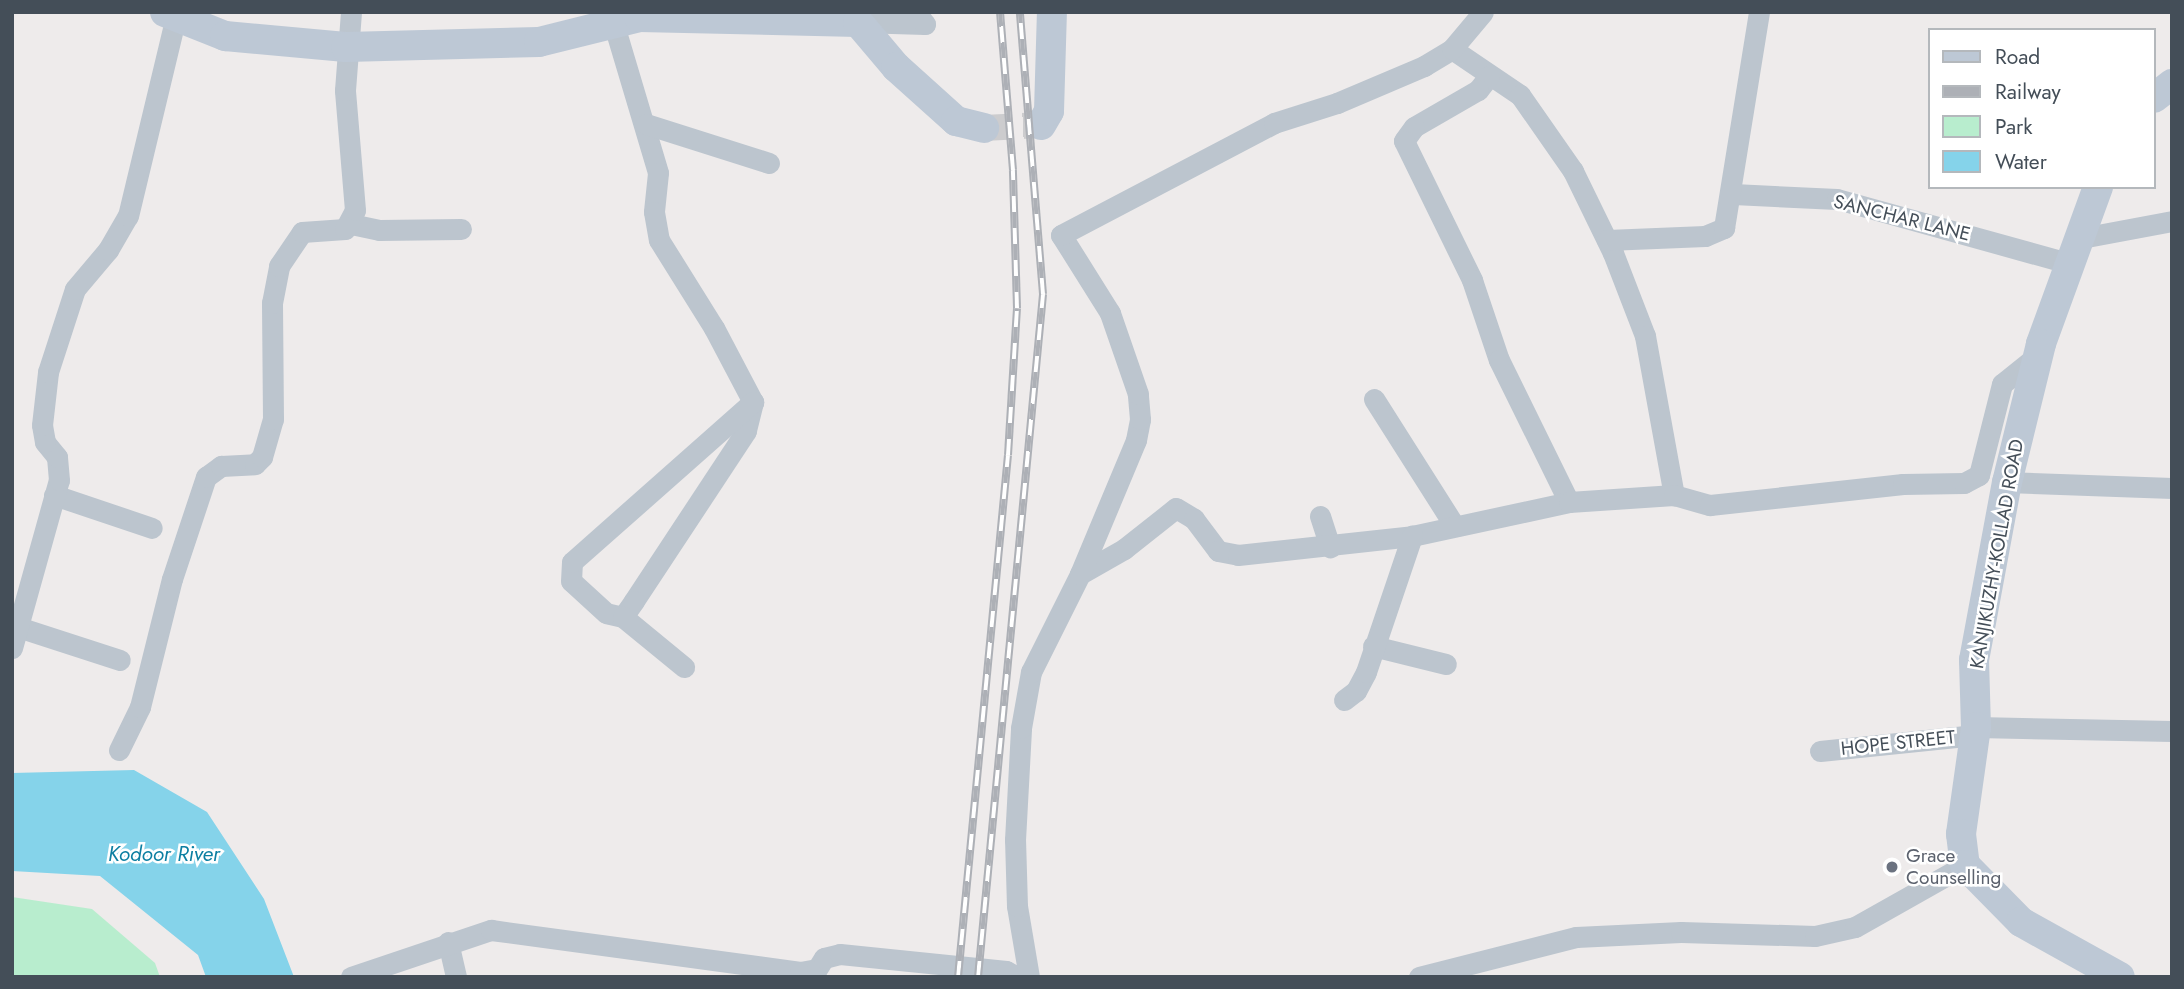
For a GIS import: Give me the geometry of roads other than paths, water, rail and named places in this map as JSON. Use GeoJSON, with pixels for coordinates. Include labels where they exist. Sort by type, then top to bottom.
{"type":"FeatureCollection","features":[{"type":"Feature","properties":{"kind":"main road"},"geometry":{"type":"LineString","coordinates":[[1041,125],[1049,111],[1052,12]]}},
{"type":"Feature","properties":{"kind":"main road"},"geometry":{"type":"LineString","coordinates":[[170,14],[225,36],[346,47],[539,43],[631,18],[858,22],[896,67],[956,121],[984,128]]}},
{"type":"Feature","properties":{"kind":"main road"},"geometry":{"type":"LineString","coordinates":[[2156,96],[2172,84]]}},
{"type":"Feature","properties":{"kind":"main road","name":"KANJIKUZHY-KOLLAD ROAD"},"geometry":{"type":"LineString","coordinates":[[1965,865],[1961,834],[1975,731],[1974,660],[2007,482],[2038,355],[2072,251],[2097,189]]}},
{"type":"Feature","properties":{"kind":"main road"},"geometry":{"type":"LineString","coordinates":[[1965,865],[2021,922],[2120,977]]}},
{"type":"Feature","properties":{"kind":"street"},"geometry":{"type":"LineString","coordinates":[[119,750],[140,707],[172,579],[206,478],[221,466],[255,464],[262,457],[273,419],[272,303],[279,266],[302,232],[345,229],[351,224],[355,210],[345,90],[346,47],[351,12]]}},
{"type":"Feature","properties":{"kind":"street"},"geometry":{"type":"LineString","coordinates":[[858,22],[925,24],[916,12]]}},
{"type":"Feature","properties":{"kind":"street"},"geometry":{"type":"LineString","coordinates":[[1029,977],[1017,906],[1015,840],[1021,728],[1031,672],[1080,574],[1136,440],[1140,419],[1138,394],[1110,313],[1061,235],[1275,123],[1389,81],[1452,49],[1483,12]]}},
{"type":"Feature","properties":{"kind":"street"},"geometry":{"type":"LineString","coordinates":[[1607,240],[1705,236],[1724,228],[1733,194],[1759,12]]}},
{"type":"Feature","properties":{"kind":"street"},"geometry":{"type":"LineString","coordinates":[[12,648],[60,468],[42,425],[48,372],[75,289],[108,250],[128,216],[170,14]]}},
{"type":"Feature","properties":{"kind":"street"},"geometry":{"type":"LineString","coordinates":[[623,617],[746,431],[753,402],[659,240],[654,212],[658,173],[646,124],[631,18]]}},
{"type":"Feature","properties":{"kind":"street"},"geometry":{"type":"LineString","coordinates":[[1452,49],[1520,95],[1573,171],[1607,240],[1645,336],[1674,495]]}},
{"type":"Feature","properties":{"kind":"street"},"geometry":{"type":"LineString","coordinates":[[1489,76],[1478,90],[1414,127],[1404,141],[1472,280],[1499,360],[1569,502]]}},
{"type":"Feature","properties":{"kind":"street"},"geometry":{"type":"LineString","coordinates":[[646,124],[769,163]]}},
{"type":"Feature","properties":{"kind":"street","name":"SANCHAR LANE"},"geometry":{"type":"LineString","coordinates":[[1733,194],[1837,199],[2072,251]]}},
{"type":"Feature","properties":{"kind":"street"},"geometry":{"type":"LineString","coordinates":[[2072,251],[2172,221]]}},
{"type":"Feature","properties":{"kind":"street"},"geometry":{"type":"LineString","coordinates":[[351,224],[379,230],[461,229]]}},
{"type":"Feature","properties":{"kind":"street"},"geometry":{"type":"LineString","coordinates":[[1080,574],[1125,550],[1176,508],[1194,519],[1226,556],[1330,547],[1412,536],[1569,502],[1674,495],[1710,505],[1903,484],[1965,483],[1979,475],[2002,384],[2038,355]]}},
{"type":"Feature","properties":{"kind":"street"},"geometry":{"type":"LineString","coordinates":[[1374,399],[1454,526]]}},
{"type":"Feature","properties":{"kind":"street"},"geometry":{"type":"LineString","coordinates":[[684,667],[623,617],[606,613],[571,581],[572,562],[753,402]]}},
{"type":"Feature","properties":{"kind":"street"},"geometry":{"type":"LineString","coordinates":[[2007,482],[2172,488]]}},
{"type":"Feature","properties":{"kind":"street"},"geometry":{"type":"LineString","coordinates":[[54,495],[152,528]]}},
{"type":"Feature","properties":{"kind":"street"},"geometry":{"type":"LineString","coordinates":[[1320,516],[1330,547]]}},
{"type":"Feature","properties":{"kind":"street"},"geometry":{"type":"LineString","coordinates":[[1344,700],[1356,691],[1366,672],[1412,536]]}},
{"type":"Feature","properties":{"kind":"street"},"geometry":{"type":"LineString","coordinates":[[18,627],[120,660]]}},
{"type":"Feature","properties":{"kind":"street"},"geometry":{"type":"LineString","coordinates":[[1373,646],[1446,664]]}},
{"type":"Feature","properties":{"kind":"street","name":"HOPE STREET"},"geometry":{"type":"LineString","coordinates":[[1820,751],[1975,731],[2172,731]]}},
{"type":"Feature","properties":{"kind":"street"},"geometry":{"type":"LineString","coordinates":[[1419,977],[1576,937],[1681,932],[1815,936],[1855,928],[1965,865]]}},
{"type":"Feature","properties":{"kind":"street"},"geometry":{"type":"LineString","coordinates":[[351,977],[448,942],[491,930],[800,972],[815,973],[824,958],[840,954],[1006,971],[1017,977]]}},
{"type":"Feature","properties":{"kind":"street"},"geometry":{"type":"LineString","coordinates":[[448,942],[456,977]]}},
{"type":"Feature","properties":{"kind":"water","name":"Kodoor River"},"geometry":{"type":"Polygon","coordinates":[[[134,770],[207,812],[264,899],[294,977],[206,977],[198,955],[100,876],[12,871],[12,773],[134,770]]]}},
{"type":"Feature","properties":{"kind":"tunnel"},"geometry":{"type":"LineString","coordinates":[[984,128],[1041,125]]}},
{"type":"Feature","properties":{"kind":"railway"},"geometry":{"type":"LineString","coordinates":[[958,977],[1008,455],[1017,308],[1013,170],[1000,12]]}},
{"type":"Feature","properties":{"kind":"railway"},"geometry":{"type":"LineString","coordinates":[[978,977],[1043,294],[1020,12]]}},
{"type":"Feature","properties":{"kind":"place","name":"Grace Counselling"},"geometry":{"type":"Point","coordinates":[1892,867]}}]}
